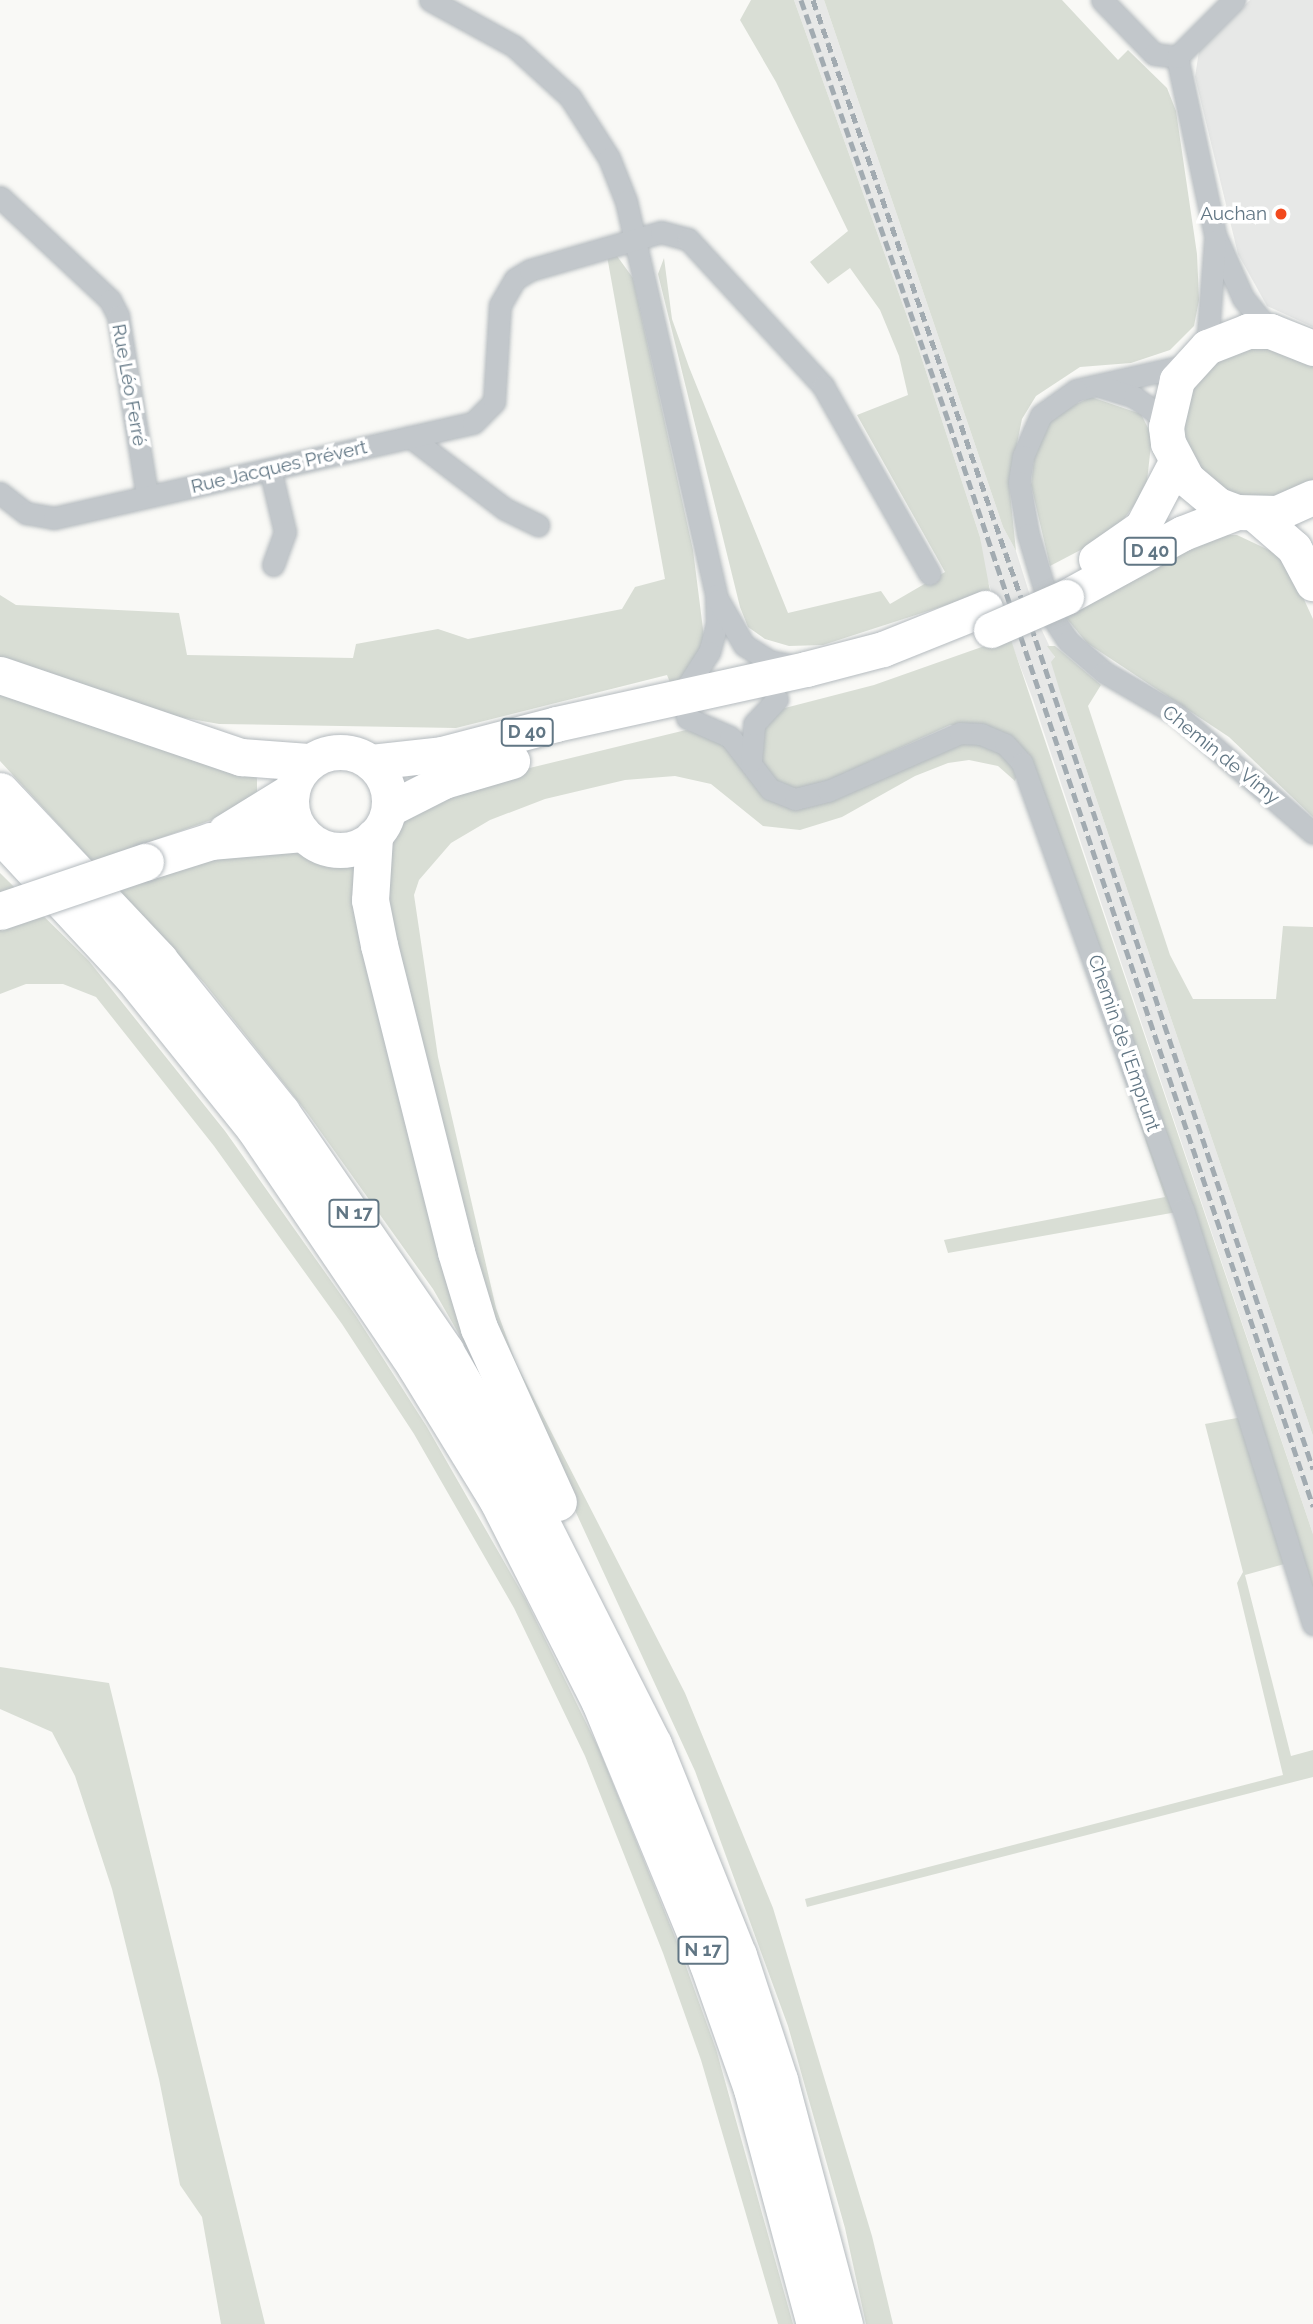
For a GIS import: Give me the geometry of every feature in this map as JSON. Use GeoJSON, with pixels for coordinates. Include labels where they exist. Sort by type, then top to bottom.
{"type":"FeatureCollection","features":[{"type":"Feature","properties":{"kind":"highway"},"geometry":{"type":"LineString","coordinates":[[0,675],[241,757],[272,762],[299,777],[211,841]]}},
{"type":"Feature","properties":{"kind":"highway","name":"N 17"},"geometry":{"type":"LineString","coordinates":[[0,790],[159,960],[281,1112],[353,1212],[484,1418],[627,1691],[680,1807],[738,1955],[779,2080],[844,2324]]}},
{"type":"Feature","properties":{"kind":"highway"},"geometry":{"type":"LineString","coordinates":[[381,823],[370,900],[456,1252],[479,1328],[519,1421],[626,1645],[627,1691]]}},
{"type":"Feature","properties":{"kind":"highway"},"geometry":{"type":"LineString","coordinates":[[0,911],[211,841],[302,833]]}},
{"type":"Feature","properties":{"kind":"highway","name":"N 17"},"geometry":{"type":"LineString","coordinates":[[0,834],[133,978],[255,1129],[325,1230],[497,1499],[547,1592],[652,1820],[708,1964],[752,2089],[815,2324]]}},
{"type":"Feature","properties":{"kind":"highway"},"geometry":{"type":"LineString","coordinates":[[0,861],[89,953],[133,978]]}},
{"type":"Feature","properties":{"kind":"main road"},"geometry":{"type":"LineString","coordinates":[[1313,348],[1270,331],[1248,331],[1197,356],[1171,397],[1166,419],[1168,443],[1176,462],[1201,494],[1246,513],[1294,548],[1313,583]]}},
{"type":"Feature","properties":{"kind":"main road","name":"D 40"},"geometry":{"type":"LineString","coordinates":[[1062,588],[1142,527],[1176,462]]}},
{"type":"Feature","properties":{"kind":"main road"},"geometry":{"type":"LineString","coordinates":[[1246,513],[1277,513],[1313,496]]}},
{"type":"Feature","properties":{"kind":"main road","name":"D 40"},"geometry":{"type":"LineString","coordinates":[[371,762],[442,754],[685,706],[777,699],[892,667],[988,619],[1183,533],[1246,513]]}},
{"type":"Feature","properties":{"kind":"main road","name":"D 40"},"geometry":{"type":"LineString","coordinates":[[381,823],[467,774],[806,668],[988,619]]}},
{"type":"Feature","properties":{"kind":"main road"},"geometry":{"type":"LineString","coordinates":[[340,751],[371,762],[386,783],[381,823],[361,846],[337,850],[314,844],[302,833],[292,814],[299,777],[340,751]]}},
{"type":"Feature","properties":{"kind":"street"},"geometry":{"type":"LineString","coordinates":[[430,0],[514,46],[570,97],[609,158],[635,240],[716,595],[717,623],[709,652],[685,706]]}},
{"type":"Feature","properties":{"kind":"street"},"geometry":{"type":"LineString","coordinates":[[1102,0],[1154,54],[1177,57]]}},
{"type":"Feature","properties":{"kind":"street"},"geometry":{"type":"LineString","coordinates":[[1177,57],[1234,0]]}},
{"type":"Feature","properties":{"kind":"street"},"geometry":{"type":"LineString","coordinates":[[1177,57],[1215,235],[1243,298],[1270,331]]}},
{"type":"Feature","properties":{"kind":"street","name":"Rue Léo Ferré"},"geometry":{"type":"LineString","coordinates":[[0,197],[110,300],[118,316],[148,496]]}},
{"type":"Feature","properties":{"kind":"street","name":"Rue Jacques Prévert"},"geometry":{"type":"LineString","coordinates":[[0,494],[26,513],[54,518],[472,422],[494,402],[500,305],[515,279],[530,270],[661,232],[688,239],[802,359],[841,414],[930,574]]}},
{"type":"Feature","properties":{"kind":"street"},"geometry":{"type":"LineString","coordinates":[[1197,356],[1215,235]]}},
{"type":"Feature","properties":{"kind":"street","name":"Chemin de Vimy"},"geometry":{"type":"LineString","coordinates":[[1197,356],[1094,384],[1056,400],[1041,415],[1023,456],[1019,482],[1028,534],[1053,618],[1090,661],[1175,714],[1313,833]]}},
{"type":"Feature","properties":{"kind":"street"},"geometry":{"type":"LineString","coordinates":[[1094,384],[1134,397],[1166,419]]}},
{"type":"Feature","properties":{"kind":"street"},"geometry":{"type":"LineString","coordinates":[[411,438],[505,509],[538,524]]}},
{"type":"Feature","properties":{"kind":"street"},"geometry":{"type":"LineString","coordinates":[[270,469],[285,532],[273,565]]}},
{"type":"Feature","properties":{"kind":"street"},"geometry":{"type":"LineString","coordinates":[[716,595],[744,645],[770,662],[806,668]]}},
{"type":"Feature","properties":{"kind":"street"},"geometry":{"type":"LineString","coordinates":[[751,761],[754,724],[777,699]]}},
{"type":"Feature","properties":{"kind":"street","name":"Chemin de l'Emprunt"},"geometry":{"type":"LineString","coordinates":[[685,706],[730,737],[770,789],[795,799],[828,791],[960,733],[981,734],[1005,744],[1022,763],[1183,1209],[1313,1624]]}},
{"type":"Feature","properties":{"kind":"shaded area"},"geometry":{"type":"Polygon","coordinates":[[[751,0],[794,0],[918,347],[980,537],[990,591],[823,645],[789,646],[765,639],[748,627],[740,607],[658,274],[664,258],[672,319],[788,613],[881,591],[890,604],[945,572],[857,415],[908,395],[899,356],[880,310],[850,268],[828,284],[810,262],[848,231],[776,82],[740,20],[751,0]]]}},
{"type":"Feature","properties":{"kind":"shaded area"},"geometry":{"type":"Polygon","coordinates":[[[794,0],[824,0],[1003,527],[1016,551],[1039,624],[1055,658],[1062,698],[1313,1436],[1313,1534],[1032,697],[983,569],[980,537],[918,347],[794,0]]]}},
{"type":"Feature","properties":{"kind":"shaded area"},"geometry":{"type":"Polygon","coordinates":[[[824,0],[1062,0],[1118,60],[1128,50],[1167,88],[1176,111],[1197,254],[1199,300],[1194,326],[1170,350],[1131,363],[1080,367],[1036,396],[1022,419],[1009,483],[1016,551],[1003,527],[824,0]]]}},
{"type":"Feature","properties":{"kind":"shaded area"},"geometry":{"type":"Polygon","coordinates":[[[1250,0],[1313,0],[1313,327],[1267,306],[1238,254],[1195,77],[1199,51],[1250,0]]]}},
{"type":"Feature","properties":{"kind":"shaded area"},"geometry":{"type":"Polygon","coordinates":[[[607,256],[617,256],[633,278],[693,550],[705,645],[686,678],[671,685],[667,675],[456,728],[219,724],[163,714],[0,659],[0,595],[16,605],[179,613],[187,655],[353,658],[356,644],[438,629],[468,639],[622,609],[635,587],[665,579],[607,256]]]}},
{"type":"Feature","properties":{"kind":"shaded area"},"geometry":{"type":"Polygon","coordinates":[[[1271,346],[1294,353],[1313,366],[1313,480],[1275,500],[1227,494],[1207,480],[1184,438],[1184,414],[1190,390],[1224,355],[1247,347],[1271,346]]]}},
{"type":"Feature","properties":{"kind":"shaded area"},"geometry":{"type":"Polygon","coordinates":[[[1091,397],[1141,414],[1152,436],[1146,490],[1123,520],[1092,544],[1050,566],[1031,485],[1034,459],[1044,427],[1063,410],[1091,397]]]}},
{"type":"Feature","properties":{"kind":"shaded area"},"geometry":{"type":"Polygon","coordinates":[[[1219,535],[1237,535],[1275,553],[1290,569],[1313,619],[1313,817],[1229,737],[1087,643],[1063,614],[1219,535]]]}},
{"type":"Feature","properties":{"kind":"shaded area"},"geometry":{"type":"Polygon","coordinates":[[[1010,637],[1313,1534],[1313,1604],[1033,771],[977,726],[950,725],[817,786],[793,792],[780,788],[762,766],[758,733],[781,709],[874,685],[1010,637]]]}},
{"type":"Feature","properties":{"kind":"shaded area"},"geometry":{"type":"Polygon","coordinates":[[[1047,646],[1055,646],[1101,685],[1088,706],[1170,955],[1193,999],[1276,999],[1283,926],[1313,927],[1313,1436],[1062,698],[1051,662],[1055,657],[1047,646]]]}},
{"type":"Feature","properties":{"kind":"shaded area"},"geometry":{"type":"Polygon","coordinates":[[[0,683],[257,775],[257,792],[242,809],[141,845],[295,852],[322,865],[350,864],[357,869],[475,1362],[433,1289],[308,1114],[205,984],[0,761],[0,683]]]}},
{"type":"Feature","properties":{"kind":"shaded area"},"geometry":{"type":"Polygon","coordinates":[[[686,730],[706,734],[725,745],[777,802],[948,743],[972,741],[993,747],[1019,769],[1015,781],[998,766],[969,760],[948,763],[915,776],[842,817],[800,830],[763,826],[711,784],[675,776],[625,780],[545,799],[490,820],[451,843],[419,880],[414,895],[438,1057],[496,1308],[516,1363],[685,1693],[773,1908],[872,2236],[893,2324],[866,2324],[845,2228],[788,2026],[695,1771],[491,1328],[397,969],[382,859],[393,836],[415,808],[505,774],[686,730]]]}},
{"type":"Feature","properties":{"kind":"shaded area"},"geometry":{"type":"Polygon","coordinates":[[[0,873],[89,961],[225,1131],[356,1316],[427,1427],[526,1600],[599,1749],[679,1947],[716,2049],[793,2324],[778,2324],[701,2060],[663,1953],[585,1756],[514,1608],[414,1434],[342,1324],[214,1146],[96,997],[63,984],[26,984],[0,994],[0,873]]]}},
{"type":"Feature","properties":{"kind":"shaded area"},"geometry":{"type":"Polygon","coordinates":[[[1100,1008],[1177,1212],[948,1253],[944,1240],[1165,1197],[1100,1008]]]}},
{"type":"Feature","properties":{"kind":"shaded area"},"geometry":{"type":"Polygon","coordinates":[[[1242,1417],[1288,1563],[1245,1575],[1291,1756],[1313,1750],[1313,1777],[807,1907],[805,1899],[1283,1775],[1237,1583],[1243,1572],[1205,1424],[1242,1417]]]}},
{"type":"Feature","properties":{"kind":"shaded area"},"geometry":{"type":"Polygon","coordinates":[[[0,1667],[109,1683],[265,2324],[221,2324],[202,2217],[180,2185],[159,2079],[112,1889],[75,1776],[52,1732],[0,1709],[0,1667]]]}},
{"type":"Feature","properties":{"kind":"railway"},"geometry":{"type":"LineString","coordinates":[[801,0],[949,423],[1313,1506]]}},
{"type":"Feature","properties":{"kind":"railway"},"geometry":{"type":"LineString","coordinates":[[813,0],[1031,626],[1313,1469]]}},
{"type":"Feature","properties":{"kind":"place","name":"Auchan"},"geometry":{"type":"Point","coordinates":[1281,214]}}]}
